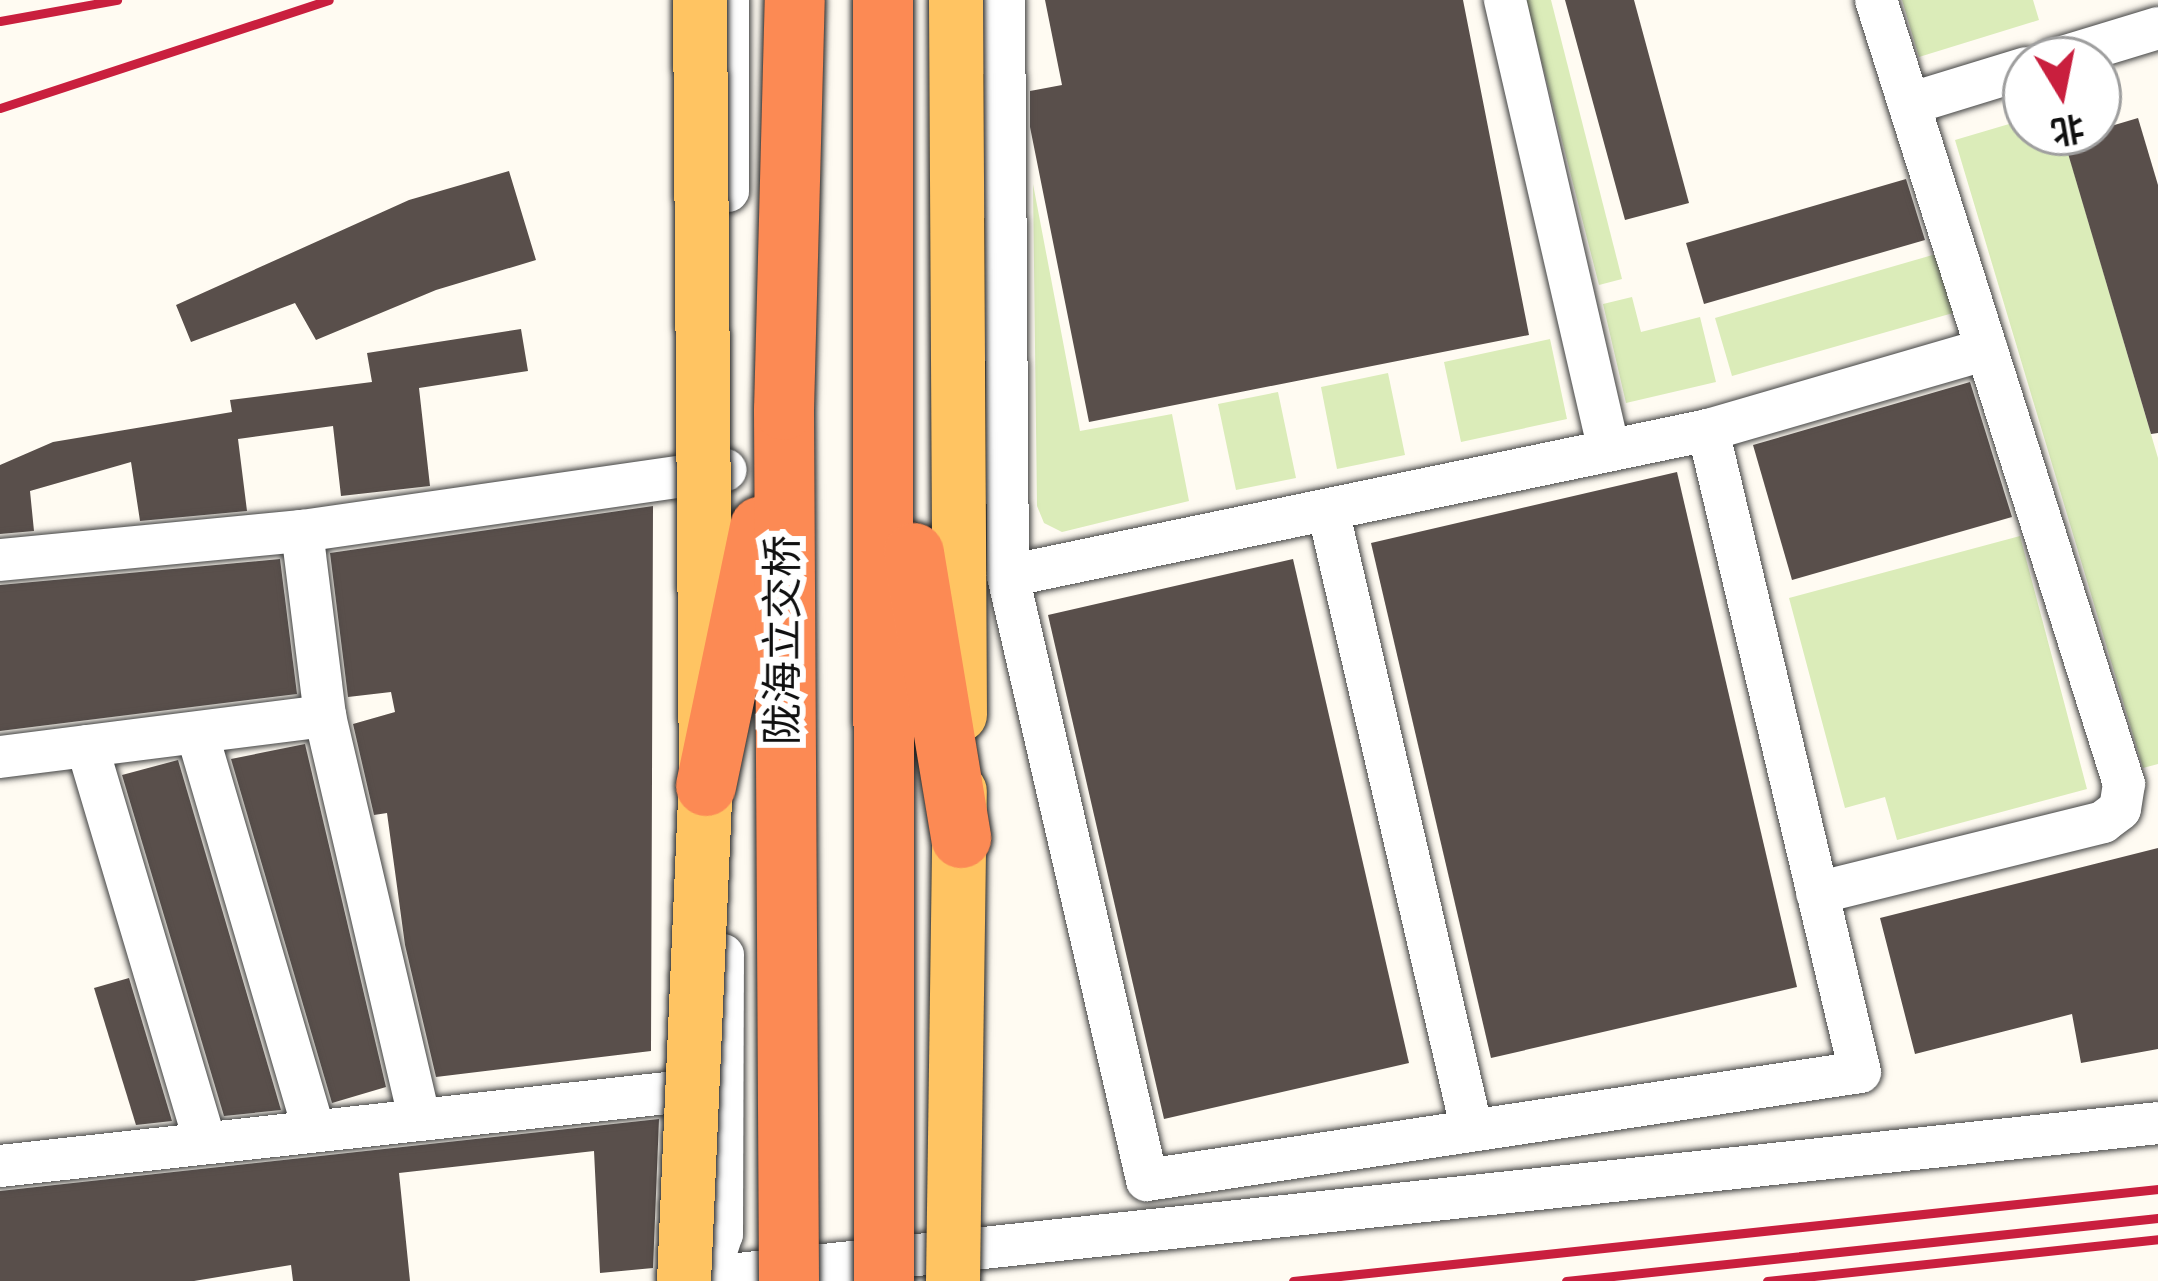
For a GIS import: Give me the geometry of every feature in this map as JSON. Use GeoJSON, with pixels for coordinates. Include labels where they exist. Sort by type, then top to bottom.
{"type":"FeatureCollection","features":[{"type":"Feature","properties":{"kind":"highway","name":"陇海立交桥"},"geometry":{"type":"LineString","coordinates":[[789,1281],[784,410],[795,0]]}},
{"type":"Feature","properties":{"kind":"highway"},"geometry":{"type":"LineString","coordinates":[[883,0],[884,1281]]}},
{"type":"Feature","properties":{"kind":"highway"},"geometry":{"type":"LineString","coordinates":[[883,364],[961,838]]}},
{"type":"Feature","properties":{"kind":"highway"},"geometry":{"type":"LineString","coordinates":[[706,786],[784,410]]}},
{"type":"Feature","properties":{"kind":"main road"},"geometry":{"type":"LineString","coordinates":[[692,1280],[706,786],[700,0]]}},
{"type":"Feature","properties":{"kind":"main road"},"geometry":{"type":"LineString","coordinates":[[951,1266],[961,838],[956,0]]}},
{"type":"Feature","properties":{"kind":"lane"},"geometry":{"type":"LineString","coordinates":[[692,1280],[722,1234],[728,0]]}},
{"type":"Feature","properties":{"kind":"lane"},"geometry":{"type":"LineString","coordinates":[[951,1266],[966,0]]}},
{"type":"Feature","properties":{"kind":"lane"},"geometry":{"type":"LineString","coordinates":[[1004,0],[1008,576],[1147,1180],[1860,1072],[1708,430]]}},
{"type":"Feature","properties":{"kind":"lane"},"geometry":{"type":"LineString","coordinates":[[1505,0],[1609,451]]}},
{"type":"Feature","properties":{"kind":"lane"},"geometry":{"type":"LineString","coordinates":[[1817,893],[2103,822],[2120,809],[2124,784],[1876,0]]}},
{"type":"Feature","properties":{"kind":"lane"},"geometry":{"type":"LineString","coordinates":[[2122,39],[2158,28]]}},
{"type":"Feature","properties":{"kind":"lane"},"geometry":{"type":"LineString","coordinates":[[1909,104],[2002,75]]}},
{"type":"Feature","properties":{"kind":"lane"},"geometry":{"type":"LineString","coordinates":[[1008,576],[1708,430],[1987,349]]}},
{"type":"Feature","properties":{"kind":"lane"},"geometry":{"type":"LineString","coordinates":[[0,560],[302,531],[726,470]]}},
{"type":"Feature","properties":{"kind":"lane"},"geometry":{"type":"LineString","coordinates":[[1328,509],[1472,1131]]}},
{"type":"Feature","properties":{"kind":"lane"},"geometry":{"type":"LineString","coordinates":[[302,531],[325,716],[420,1120]]}},
{"type":"Feature","properties":{"kind":"lane"},"geometry":{"type":"LineString","coordinates":[[0,757],[325,716]]}},
{"type":"Feature","properties":{"kind":"lane"},"geometry":{"type":"LineString","coordinates":[[197,733],[314,1132]]}},
{"type":"Feature","properties":{"kind":"lane"},"geometry":{"type":"LineString","coordinates":[[87,746],[205,1143]]}},
{"type":"Feature","properties":{"kind":"lane"},"geometry":{"type":"LineString","coordinates":[[0,1166],[723,1087]]}},
{"type":"Feature","properties":{"kind":"lane"},"geometry":{"type":"LineString","coordinates":[[692,1280],[951,1266],[2158,1123]]}},
{"type":"Feature","properties":{"kind":"green space"},"geometry":{"type":"Polygon","coordinates":[[[1526,0],[1551,0],[1622,279],[1599,285],[1526,0]]]}},
{"type":"Feature","properties":{"kind":"green space"},"geometry":{"type":"Polygon","coordinates":[[[1902,0],[2033,0],[2039,20],[1919,57],[1902,0]]]}},
{"type":"Feature","properties":{"kind":"green space"},"geometry":{"type":"Polygon","coordinates":[[[2002,126],[2002,156],[2069,156],[2158,458],[2158,764],[2143,768],[1955,140],[2002,126]]]}},
{"type":"Feature","properties":{"kind":"green space"},"geometry":{"type":"Polygon","coordinates":[[[1033,184],[1080,431],[1172,414],[1189,501],[1062,532],[1044,523],[1037,506],[1033,184]]]}},
{"type":"Feature","properties":{"kind":"green space"},"geometry":{"type":"Polygon","coordinates":[[[1936,254],[1953,313],[1732,376],[1715,318],[1936,254]]]}},
{"type":"Feature","properties":{"kind":"green space"},"geometry":{"type":"Polygon","coordinates":[[[1632,297],[1641,332],[1700,317],[1716,382],[1626,403],[1603,304],[1632,297]]]}},
{"type":"Feature","properties":{"kind":"green space"},"geometry":{"type":"Polygon","coordinates":[[[1550,339],[1567,419],[1461,442],[1444,362],[1550,339]]]}},
{"type":"Feature","properties":{"kind":"green space"},"geometry":{"type":"Polygon","coordinates":[[[1388,373],[1405,455],[1337,469],[1321,387],[1388,373]]]}},
{"type":"Feature","properties":{"kind":"green space"},"geometry":{"type":"Polygon","coordinates":[[[1278,392],[1296,478],[1236,490],[1218,404],[1278,392]]]}},
{"type":"Feature","properties":{"kind":"green space"},"geometry":{"type":"Polygon","coordinates":[[[2020,536],[2087,789],[1897,840],[1885,797],[1845,808],[1789,598],[2020,536]]]}},
{"type":"Feature","properties":{"kind":"building"},"geometry":{"type":"Polygon","coordinates":[[[1045,0],[1463,0],[1529,335],[1089,422],[1030,127],[1030,91],[1062,85],[1045,0]]]}},
{"type":"Feature","properties":{"kind":"building"},"geometry":{"type":"Polygon","coordinates":[[[1565,0],[1634,0],[1689,203],[1625,220],[1565,0]]]}},
{"type":"Feature","properties":{"kind":"building"},"geometry":{"type":"Polygon","coordinates":[[[2138,118],[2158,185],[2158,433],[2151,434],[2069,156],[2122,156],[2122,123],[2138,118]]]}},
{"type":"Feature","properties":{"kind":"building"},"geometry":{"type":"Polygon","coordinates":[[[509,171],[536,260],[436,290],[316,340],[295,303],[191,342],[176,305],[409,200],[509,171]]]}},
{"type":"Feature","properties":{"kind":"building"},"geometry":{"type":"Polygon","coordinates":[[[1906,179],[1925,240],[1704,304],[1686,243],[1906,179]]]}},
{"type":"Feature","properties":{"kind":"building"},"geometry":{"type":"Polygon","coordinates":[[[521,329],[528,371],[419,388],[430,486],[341,496],[333,426],[238,439],[247,511],[140,521],[131,462],[30,491],[34,531],[0,534],[0,465],[53,442],[232,412],[230,400],[372,382],[367,353],[521,329]]]}},
{"type":"Feature","properties":{"kind":"building"},"geometry":{"type":"Polygon","coordinates":[[[1970,382],[2012,517],[1792,580],[1753,445],[1970,382]]]}},
{"type":"Feature","properties":{"kind":"building"},"geometry":{"type":"Polygon","coordinates":[[[1677,472],[1797,987],[1491,1058],[1371,543],[1677,472]]]}},
{"type":"Feature","properties":{"kind":"building"},"geometry":{"type":"Polygon","coordinates":[[[653,506],[651,1051],[436,1077],[405,945],[387,813],[374,815],[353,724],[395,712],[391,692],[348,697],[330,553],[653,506]]]}},
{"type":"Feature","properties":{"kind":"building"},"geometry":{"type":"Polygon","coordinates":[[[280,559],[297,694],[0,731],[0,585],[280,559]]]}},
{"type":"Feature","properties":{"kind":"building"},"geometry":{"type":"Polygon","coordinates":[[[1293,559],[1409,1063],[1164,1119],[1048,615],[1293,559]]]}},
{"type":"Feature","properties":{"kind":"building"},"geometry":{"type":"Polygon","coordinates":[[[305,744],[386,1087],[332,1103],[231,759],[305,744]]]}},
{"type":"Feature","properties":{"kind":"building"},"geometry":{"type":"Polygon","coordinates":[[[178,760],[281,1110],[224,1116],[122,775],[178,760]]]}},
{"type":"Feature","properties":{"kind":"building"},"geometry":{"type":"Polygon","coordinates":[[[2158,848],[2158,1049],[2081,1063],[2072,1014],[1915,1054],[1880,918],[2158,848]]]}},
{"type":"Feature","properties":{"kind":"building"},"geometry":{"type":"Polygon","coordinates":[[[129,978],[172,1121],[136,1125],[94,988],[129,978]]]}},
{"type":"Feature","properties":{"kind":"building"},"geometry":{"type":"Polygon","coordinates":[[[659,1119],[653,1268],[600,1273],[594,1151],[399,1173],[410,1281],[293,1281],[291,1265],[194,1281],[0,1281],[0,1191],[659,1119]]]}},
{"type":"Feature","properties":{"kind":"railway"},"geometry":{"type":"LineString","coordinates":[[0,21],[117,0]]}},
{"type":"Feature","properties":{"kind":"railway"},"geometry":{"type":"LineString","coordinates":[[0,108],[329,0]]}},
{"type":"Feature","properties":{"kind":"railway"},"geometry":{"type":"LineString","coordinates":[[1293,1281],[2158,1189]]}},
{"type":"Feature","properties":{"kind":"railway"},"geometry":{"type":"LineString","coordinates":[[1566,1281],[2158,1218]]}},
{"type":"Feature","properties":{"kind":"railway"},"geometry":{"type":"LineString","coordinates":[[1767,1281],[2158,1239]]}}]}
